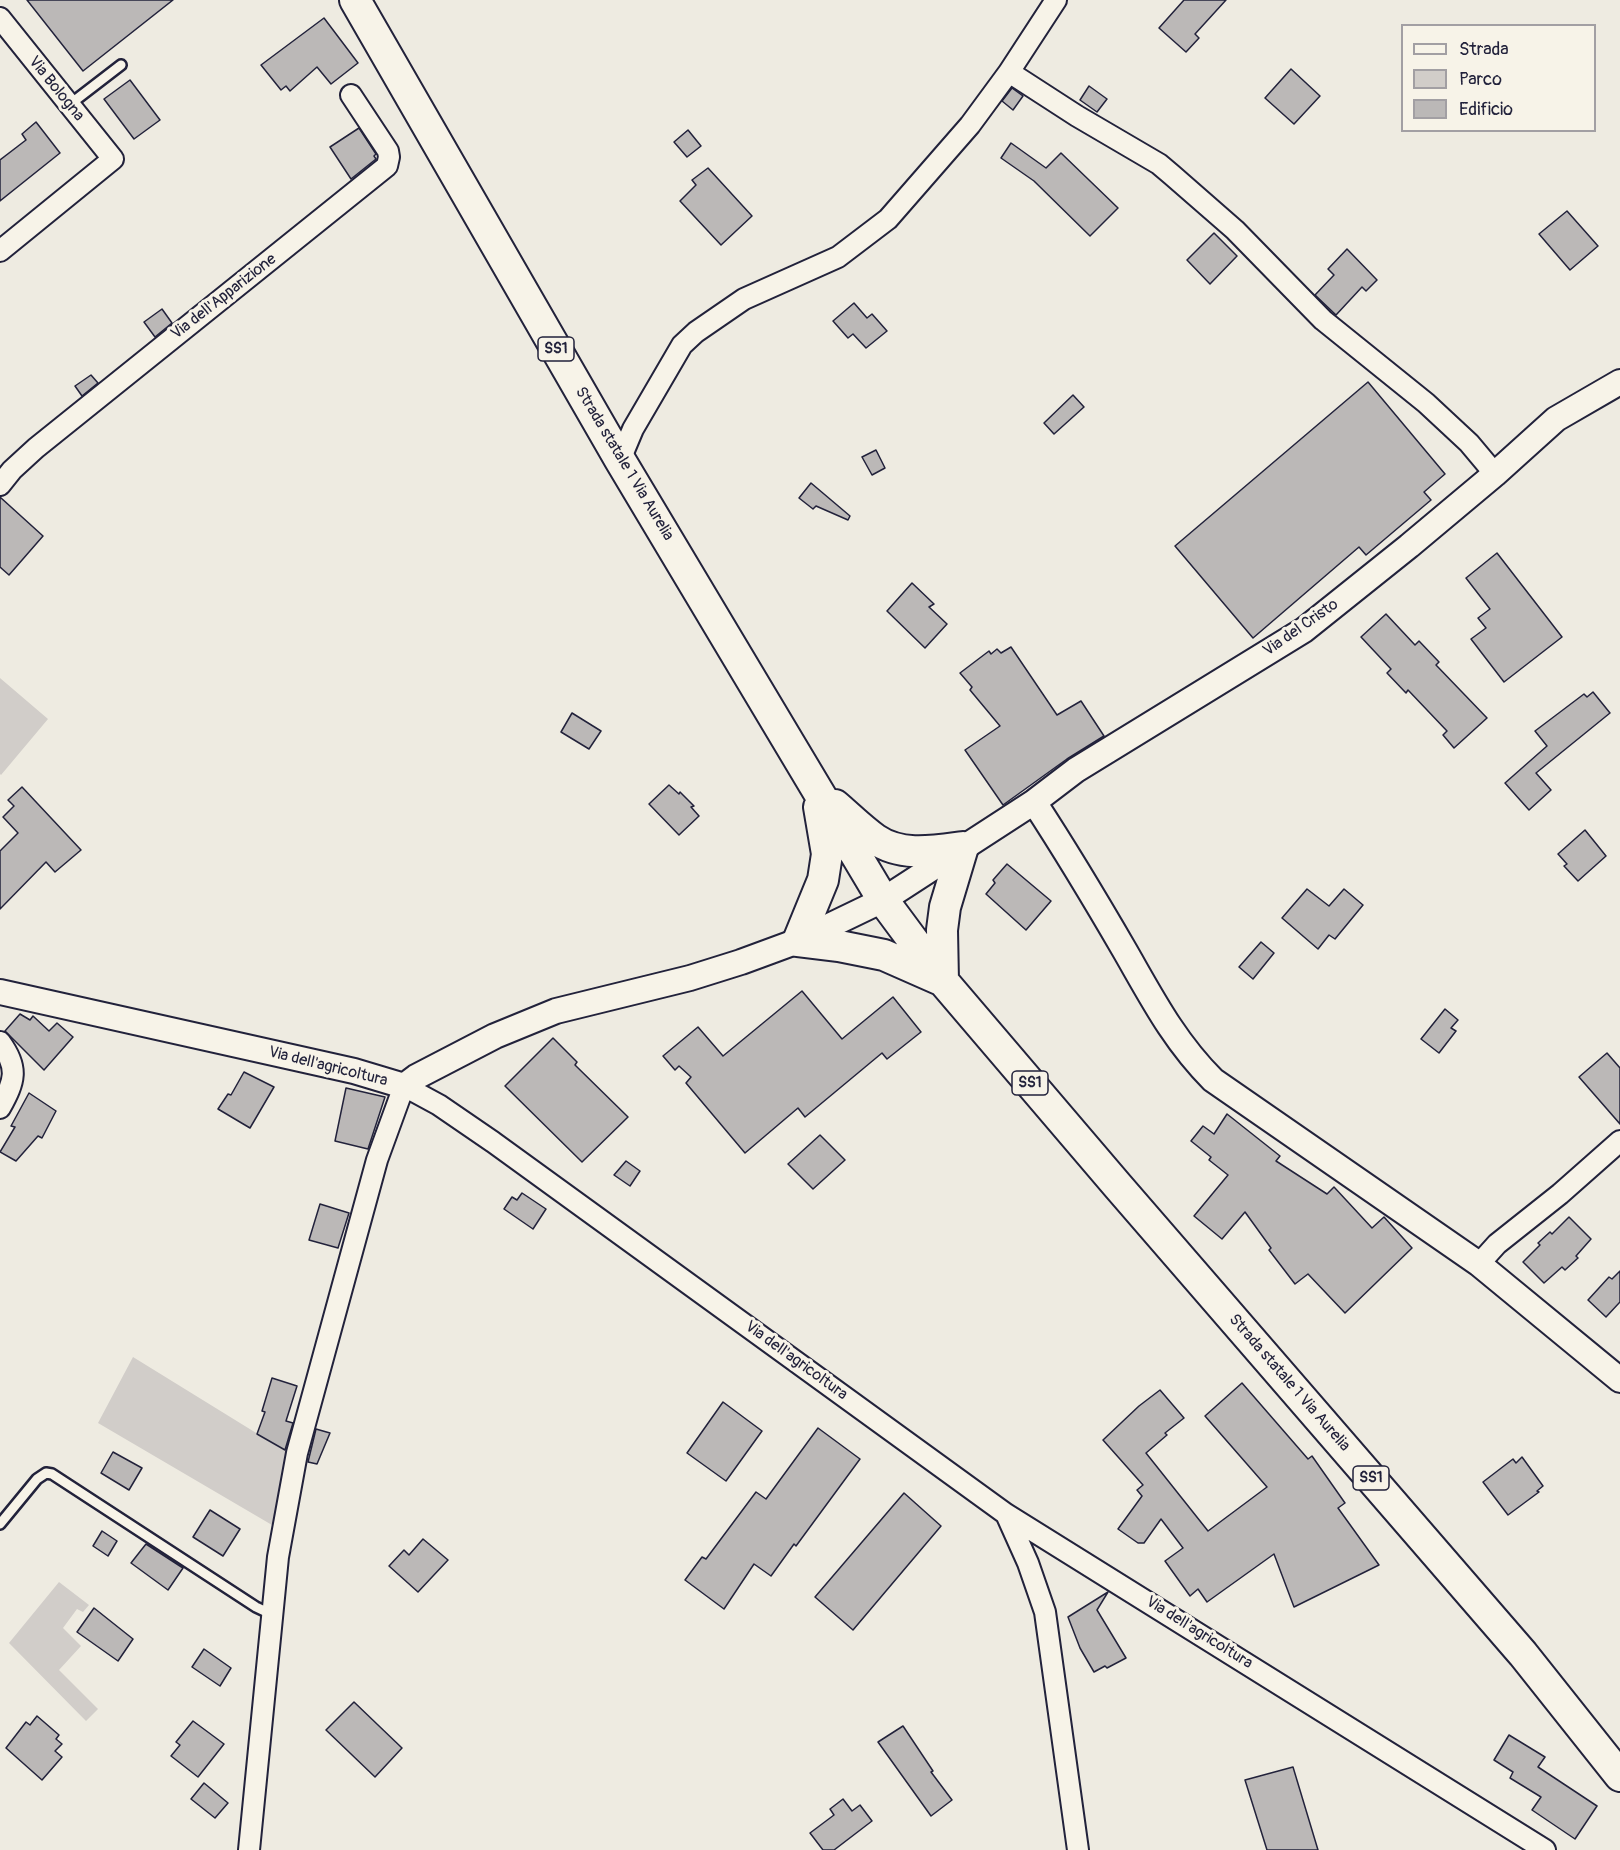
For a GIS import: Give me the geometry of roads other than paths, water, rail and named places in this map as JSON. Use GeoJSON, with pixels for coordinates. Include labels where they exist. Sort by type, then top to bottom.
{"type":"FeatureCollection","features":[{"type":"Feature","properties":{"kind":"main road","name":"Strada statale 1 Via Aurelia"},"geometry":{"type":"LineString","coordinates":[[358,4],[620,460],[816,790]]}},
{"type":"Feature","properties":{"kind":"main road"},"geometry":{"type":"LineString","coordinates":[[816,790],[875,839],[889,846],[926,852],[963,848],[945,907],[942,930],[944,981],[884,955],[798,941],[823,880],[827,854],[816,790]]}},
{"type":"Feature","properties":{"kind":"main road","name":"SS1"},"geometry":{"type":"LineString","coordinates":[[816,790],[883,900],[944,981]]}},
{"type":"Feature","properties":{"kind":"main road","name":"Strada statale 1 Via Aurelia"},"geometry":{"type":"LineString","coordinates":[[944,981],[1117,1185],[1523,1654],[1620,1776]]}},
{"type":"Feature","properties":{"kind":"street"},"geometry":{"type":"LineString","coordinates":[[620,460],[633,429],[682,345],[696,332],[744,299],[838,257],[888,219],[945,156],[1010,72],[1056,0]]}},
{"type":"Feature","properties":{"kind":"street","name":"Via Bologna"},"geometry":{"type":"LineString","coordinates":[[0,18],[113,159],[0,251]]}},
{"type":"Feature","properties":{"kind":"street"},"geometry":{"type":"LineString","coordinates":[[1010,72],[1165,170],[1235,230],[1323,320],[1426,403],[1469,443],[1495,474]]}},
{"type":"Feature","properties":{"kind":"street","name":"Via dell'Apparizione"},"geometry":{"type":"LineString","coordinates":[[0,484],[36,448],[387,166],[388,151],[351,95]]}},
{"type":"Feature","properties":{"kind":"street","name":"Via del Cristo"},"geometry":{"type":"LineString","coordinates":[[404,1086],[495,1036],[556,1011],[690,978],[741,962],[798,941],[883,900],[1034,802],[1076,770],[1304,630],[1495,474],[1556,419],[1620,382]]}},
{"type":"Feature","properties":{"kind":"street"},"geometry":{"type":"LineString","coordinates":[[1034,802],[1069,856],[1171,1030],[1191,1058],[1213,1080],[1479,1264],[1620,1380]]}},
{"type":"Feature","properties":{"kind":"street","name":"Via dell'agricoltura"},"geometry":{"type":"LineString","coordinates":[[0,992],[354,1071],[404,1086],[439,1105],[1006,1514],[1545,1850]]}},
{"type":"Feature","properties":{"kind":"street"},"geometry":{"type":"LineString","coordinates":[[0,1042],[12,1062],[14,1076],[11,1089],[0,1108]]}},
{"type":"Feature","properties":{"kind":"street"},"geometry":{"type":"LineString","coordinates":[[249,1850],[283,1523],[297,1453],[377,1160],[404,1086]]}},
{"type":"Feature","properties":{"kind":"street"},"geometry":{"type":"LineString","coordinates":[[1479,1264],[1497,1244],[1560,1194],[1620,1141]]}},
{"type":"Feature","properties":{"kind":"street"},"geometry":{"type":"LineString","coordinates":[[1006,1514],[1028,1563],[1045,1612],[1078,1850]]}},
{"type":"Feature","properties":{"kind":"lane"},"geometry":{"type":"LineString","coordinates":[[69,105],[121,65]]}},
{"type":"Feature","properties":{"kind":"lane"},"geometry":{"type":"LineString","coordinates":[[0,1524],[37,1479],[46,1473],[52,1474],[256,1607],[273,1615]]}}]}
